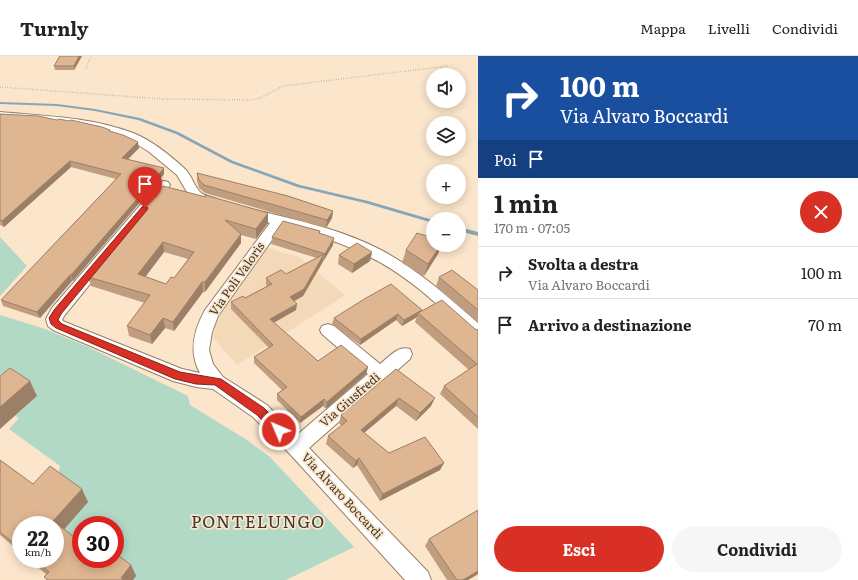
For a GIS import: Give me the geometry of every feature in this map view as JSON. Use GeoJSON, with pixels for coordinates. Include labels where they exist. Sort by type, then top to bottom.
{"type":"FeatureCollection","features":[{"type":"Feature","properties":{"kind":"street"},"geometry":{"type":"LineString","coordinates":[[0,115],[71,122],[108,129],[130,136],[152,149],[182,173],[196,196],[229,207],[345,240],[386,260],[415,279],[478,332]]}},
{"type":"Feature","properties":{"kind":"street","name":"Via Alvaro Boccardi"},"geometry":{"type":"LineString","coordinates":[[164,185],[58,312],[54,318],[54,322],[59,326],[179,376],[196,380],[217,382],[260,411],[296,447],[420,580]]}},
{"type":"Feature","properties":{"kind":"street","name":"Via Poli Valoris"},"geometry":{"type":"LineString","coordinates":[[217,382],[209,375],[202,363],[202,340],[204,328],[211,314],[278,221]]}},
{"type":"Feature","properties":{"kind":"street"},"geometry":{"type":"LineString","coordinates":[[328,330],[380,374]]}},
{"type":"Feature","properties":{"kind":"street","name":"Via Giusfredi"},"geometry":{"type":"LineString","coordinates":[[296,447],[404,354]]}},
{"type":"Feature","properties":{"kind":"path"},"geometry":{"type":"LineString","coordinates":[[86,69],[91,56]]}},
{"type":"Feature","properties":{"kind":"path"},"geometry":{"type":"LineString","coordinates":[[0,87],[163,99],[252,100],[261,98],[271,91],[283,86],[448,66]]}},
{"type":"Feature","properties":{"kind":"shaded area"},"geometry":{"type":"Polygon","coordinates":[[[268,248],[299,257],[345,295],[237,365],[213,338],[216,321],[268,248]]]}},
{"type":"Feature","properties":{"kind":"green space"},"geometry":{"type":"Polygon","coordinates":[[[0,237],[27,266],[0,296],[0,237]]]}},
{"type":"Feature","properties":{"kind":"green space"},"geometry":{"type":"Polygon","coordinates":[[[0,315],[45,329],[88,347],[188,396],[190,405],[247,440],[270,457],[354,547],[286,580],[133,580],[135,576],[124,567],[124,516],[76,516],[88,502],[57,479],[60,466],[9,429],[19,418],[15,416],[37,396],[0,374],[0,315]]]}},
{"type":"Feature","properties":{"kind":"green space"},"geometry":{"type":"Polygon","coordinates":[[[72,520],[72,541],[64,535],[64,530],[72,520]]]}},
{"type":"Feature","properties":{"kind":"building"},"geometry":{"type":"Polygon","coordinates":[[[60,56],[79,56],[74,66],[54,66],[60,56]]]}},
{"type":"Feature","properties":{"kind":"building"},"geometry":{"type":"Polygon","coordinates":[[[0,114],[38,116],[57,120],[71,120],[102,127],[138,142],[122,158],[164,168],[37,312],[1,300],[121,174],[70,161],[2,221],[0,220],[0,114]]]}},
{"type":"Feature","properties":{"kind":"building"},"geometry":{"type":"Polygon","coordinates":[[[197,173],[288,196],[333,211],[327,220],[204,185],[199,180],[197,173]]]}},
{"type":"Feature","properties":{"kind":"building"},"geometry":{"type":"Polygon","coordinates":[[[163,186],[206,197],[205,195],[268,213],[256,229],[225,220],[241,234],[205,282],[202,282],[173,322],[163,318],[150,335],[127,326],[150,295],[88,277],[163,186]],[[163,242],[138,274],[166,284],[171,277],[174,278],[194,252],[163,242]]]}},
{"type":"Feature","properties":{"kind":"building"},"geometry":{"type":"Polygon","coordinates":[[[283,221],[320,231],[319,233],[334,238],[325,254],[272,237],[283,221]]]}},
{"type":"Feature","properties":{"kind":"building"},"geometry":{"type":"Polygon","coordinates":[[[417,233],[426,236],[426,252],[436,252],[428,264],[406,250],[417,233]]]}},
{"type":"Feature","properties":{"kind":"building"},"geometry":{"type":"Polygon","coordinates":[[[357,243],[372,252],[354,264],[339,255],[357,243]]]}},
{"type":"Feature","properties":{"kind":"building"},"geometry":{"type":"Polygon","coordinates":[[[324,254],[304,289],[290,297],[297,304],[270,319],[318,361],[341,345],[368,367],[327,402],[324,399],[301,417],[277,394],[287,387],[254,357],[273,345],[231,302],[243,296],[245,298],[272,284],[266,278],[281,270],[286,274],[324,254]]]}},
{"type":"Feature","properties":{"kind":"building"},"geometry":{"type":"Polygon","coordinates":[[[452,270],[478,290],[478,310],[439,277],[452,270]]]}},
{"type":"Feature","properties":{"kind":"building"},"geometry":{"type":"Polygon","coordinates":[[[391,284],[422,310],[404,320],[398,314],[361,339],[334,318],[366,298],[391,284]]]}},
{"type":"Feature","properties":{"kind":"building"},"geometry":{"type":"Polygon","coordinates":[[[442,300],[478,330],[478,417],[444,386],[477,364],[418,313],[442,300]]]}},
{"type":"Feature","properties":{"kind":"building"},"geometry":{"type":"Polygon","coordinates":[[[10,368],[30,381],[0,407],[0,376],[10,368]]]}},
{"type":"Feature","properties":{"kind":"building"},"geometry":{"type":"Polygon","coordinates":[[[396,369],[435,398],[420,413],[399,398],[361,430],[389,453],[425,437],[444,463],[383,494],[359,458],[356,461],[328,436],[347,421],[341,415],[396,369]]]}},
{"type":"Feature","properties":{"kind":"building"},"geometry":{"type":"Polygon","coordinates":[[[0,460],[33,484],[50,466],[82,489],[58,516],[12,516],[12,542],[0,532],[0,460]]]}},
{"type":"Feature","properties":{"kind":"building"},"geometry":{"type":"Polygon","coordinates":[[[478,510],[478,571],[463,580],[457,580],[429,539],[478,510]]]}},
{"type":"Feature","properties":{"kind":"building"},"geometry":{"type":"Polygon","coordinates":[[[64,529],[72,535],[72,568],[124,568],[124,560],[131,565],[121,578],[124,580],[48,580],[44,577],[49,572],[44,568],[64,568],[64,529]]]}},
{"type":"Feature","properties":{"kind":"waterway"},"geometry":{"type":"LineString","coordinates":[[0,103],[57,105],[95,110],[139,119],[177,133],[232,162],[299,186],[366,202],[426,220]]}},
{"type":"Feature","properties":{"kind":"waterway"},"geometry":{"type":"LineString","coordinates":[[466,231],[478,234]]}},
{"type":"Feature","properties":{"kind":"district","name":"PONTELUNGO"},"geometry":{"type":"Point","coordinates":[258,522]}},
{"type":"Feature","properties":{"kind":"route"},"geometry":{"type":"LineString","coordinates":[[145,208],[55,315],[54,322],[59,326],[179,376],[196,380],[217,382],[260,411],[279,430]]}}]}
